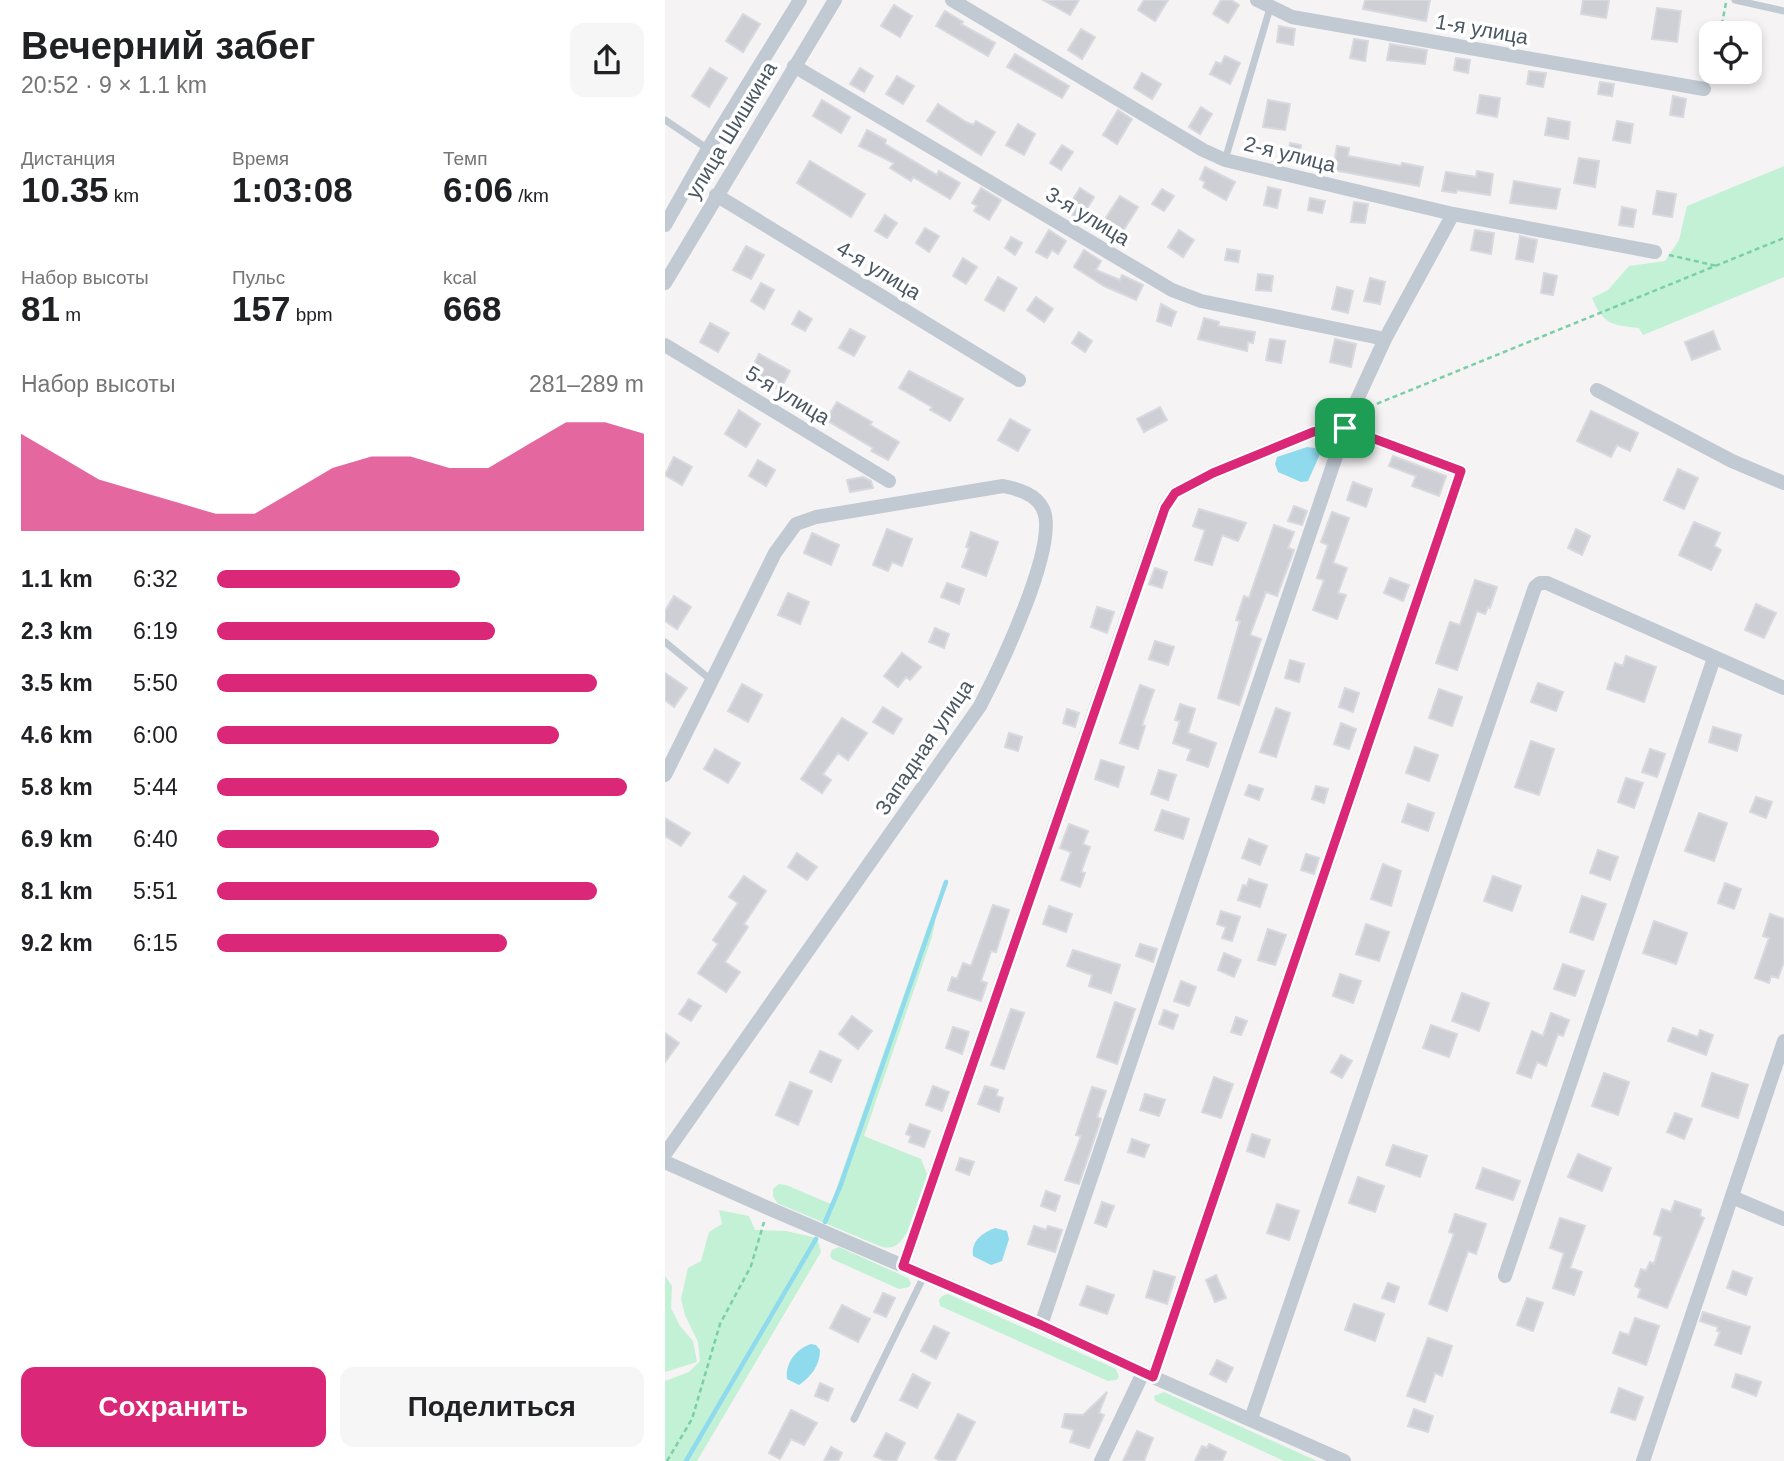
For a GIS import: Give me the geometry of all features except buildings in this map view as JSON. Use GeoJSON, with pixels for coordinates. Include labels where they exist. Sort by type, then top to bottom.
{"type":"FeatureCollection","features":[{"type":"Feature","properties":{"kind":"street"},"geometry":{"type":"LineString","coordinates":[[665,225],[708,149],[800,0]]}},
{"type":"Feature","properties":{"kind":"street","name":"улица Шишкина"},"geometry":{"type":"LineString","coordinates":[[665,283],[835,0]]}},
{"type":"Feature","properties":{"kind":"street","name":"2-я улица"},"geometry":{"type":"LineString","coordinates":[[952,0],[1203,150],[1225,160],[1453,214],[1655,252]]}},
{"type":"Feature","properties":{"kind":"street","name":"1-я улица"},"geometry":{"type":"LineString","coordinates":[[1264,4],[1292,17],[1704,89]]}},
{"type":"Feature","properties":{"kind":"street","name":"3-я улица"},"geometry":{"type":"LineString","coordinates":[[794,66],[1172,290],[1201,301],[1385,339]]}},
{"type":"Feature","properties":{"kind":"street","name":"4-я улица"},"geometry":{"type":"LineString","coordinates":[[716,195],[1019,380]]}},
{"type":"Feature","properties":{"kind":"street"},"geometry":{"type":"LineString","coordinates":[[1041,1325],[1347,421],[1385,339],[1453,214]]}},
{"type":"Feature","properties":{"kind":"street","name":"5-я улица"},"geometry":{"type":"LineString","coordinates":[[665,345],[889,481]]}},
{"type":"Feature","properties":{"kind":"street"},"geometry":{"type":"LineString","coordinates":[[1597,390],[1732,461],[1784,483]]}},
{"type":"Feature","properties":{"kind":"street"},"geometry":{"type":"LineString","coordinates":[[903,1266],[1165,508],[1175,493],[1213,473],[1347,421],[1461,471],[1148,1375],[1099,1461]]}},
{"type":"Feature","properties":{"kind":"street","name":"Западная улица"},"geometry":{"type":"LineString","coordinates":[[665,775],[775,553],[796,524],[816,517],[1003,486],[1033,497],[1042,507],[1046,519],[1046,538],[1037,572],[996,674],[980,706],[665,1153]]}},
{"type":"Feature","properties":{"kind":"street"},"geometry":{"type":"LineString","coordinates":[[1251,1419],[1535,587],[1540,583],[1547,583],[1784,688]]}},
{"type":"Feature","properties":{"kind":"street"},"geometry":{"type":"LineString","coordinates":[[1505,1276],[1714,658]]}},
{"type":"Feature","properties":{"kind":"street"},"geometry":{"type":"LineString","coordinates":[[1643,1461],[1784,1041]]}},
{"type":"Feature","properties":{"kind":"street"},"geometry":{"type":"LineString","coordinates":[[665,1162],[1041,1325],[1344,1461]]}},
{"type":"Feature","properties":{"kind":"street"},"geometry":{"type":"LineString","coordinates":[[1732,1196],[1784,1219]]}},
{"type":"Feature","properties":{"kind":"lane"},"geometry":{"type":"LineString","coordinates":[[1735,0],[1784,11]]}},
{"type":"Feature","properties":{"kind":"lane"},"geometry":{"type":"LineString","coordinates":[[1225,160],[1264,4]]}},
{"type":"Feature","properties":{"kind":"lane"},"geometry":{"type":"LineString","coordinates":[[665,120],[708,149]]}},
{"type":"Feature","properties":{"kind":"lane"},"geometry":{"type":"LineString","coordinates":[[665,642],[711,680]]}},
{"type":"Feature","properties":{"kind":"lane"},"geometry":{"type":"LineString","coordinates":[[854,1419],[924,1276]]}},
{"type":"Feature","properties":{"kind":"path"},"geometry":{"type":"LineString","coordinates":[[1723,21],[1727,0]]}},
{"type":"Feature","properties":{"kind":"path"},"geometry":{"type":"LineString","coordinates":[[1347,421],[1784,238]]}},
{"type":"Feature","properties":{"kind":"path"},"geometry":{"type":"LineString","coordinates":[[1655,252],[1717,266]]}},
{"type":"Feature","properties":{"kind":"path"},"geometry":{"type":"LineString","coordinates":[[667,1461],[692,1419],[720,1324],[751,1266],[768,1208]]}},
{"type":"Feature","properties":{"kind":"green space"},"geometry":{"type":"Polygon","coordinates":[[[1784,166],[1784,277],[1643,335],[1639,328],[1621,326],[1604,318],[1592,298],[1608,290],[1629,266],[1665,261],[1679,240],[1687,206],[1784,166]]]}},
{"type":"Feature","properties":{"kind":"green space"},"geometry":{"type":"Polygon","coordinates":[[[931,917],[934,917],[935,923],[932,937],[864,1136],[921,1159],[927,1174],[908,1231],[898,1244],[882,1247],[777,1203],[773,1189],[779,1184],[786,1185],[831,1204],[931,917]]]}},
{"type":"Feature","properties":{"kind":"green space"},"geometry":{"type":"Polygon","coordinates":[[[719,1210],[749,1216],[755,1230],[786,1231],[817,1238],[821,1252],[697,1461],[665,1461],[665,1381],[689,1372],[700,1361],[698,1342],[685,1315],[681,1299],[688,1268],[701,1261],[709,1232],[722,1224],[719,1210]]]}},
{"type":"Feature","properties":{"kind":"green space"},"geometry":{"type":"Polygon","coordinates":[[[839,1247],[908,1278],[911,1283],[909,1287],[899,1289],[832,1259],[832,1250],[839,1247]]]}},
{"type":"Feature","properties":{"kind":"green space"},"geometry":{"type":"Polygon","coordinates":[[[665,1276],[672,1286],[671,1308],[680,1326],[693,1341],[697,1362],[665,1372],[665,1276]]]}},
{"type":"Feature","properties":{"kind":"green space"},"geometry":{"type":"Polygon","coordinates":[[[948,1294],[1116,1369],[1119,1377],[1108,1381],[940,1306],[939,1300],[948,1294]]]}},
{"type":"Feature","properties":{"kind":"green space"},"geometry":{"type":"Polygon","coordinates":[[[1164,1392],[1317,1461],[1284,1461],[1155,1401],[1154,1396],[1164,1392]]]}},
{"type":"Feature","properties":{"kind":"water"},"geometry":{"type":"Polygon","coordinates":[[[1307,447],[1315,448],[1320,454],[1308,481],[1301,482],[1278,472],[1275,464],[1277,457],[1307,447]]]}},
{"type":"Feature","properties":{"kind":"water"},"geometry":{"type":"Polygon","coordinates":[[[995,1228],[1007,1231],[1009,1239],[1002,1261],[991,1265],[973,1256],[973,1251],[978,1238],[995,1228]]]}},
{"type":"Feature","properties":{"kind":"water"},"geometry":{"type":"Polygon","coordinates":[[[811,1344],[820,1350],[817,1366],[799,1385],[787,1379],[788,1367],[796,1353],[811,1344]]]}},
{"type":"Feature","properties":{"kind":"waterway"},"geometry":{"type":"LineString","coordinates":[[825,1222],[840,1187],[946,882]]}},
{"type":"Feature","properties":{"kind":"waterway"},"geometry":{"type":"LineString","coordinates":[[686,1461],[816,1239]]}},
{"type":"Feature","properties":{"kind":"route"},"geometry":{"type":"LineString","coordinates":[[1345,428],[1461,471],[1153,1377],[903,1266],[1165,508],[1175,493],[1213,473],[1313,432],[1345,428]]}}]}
